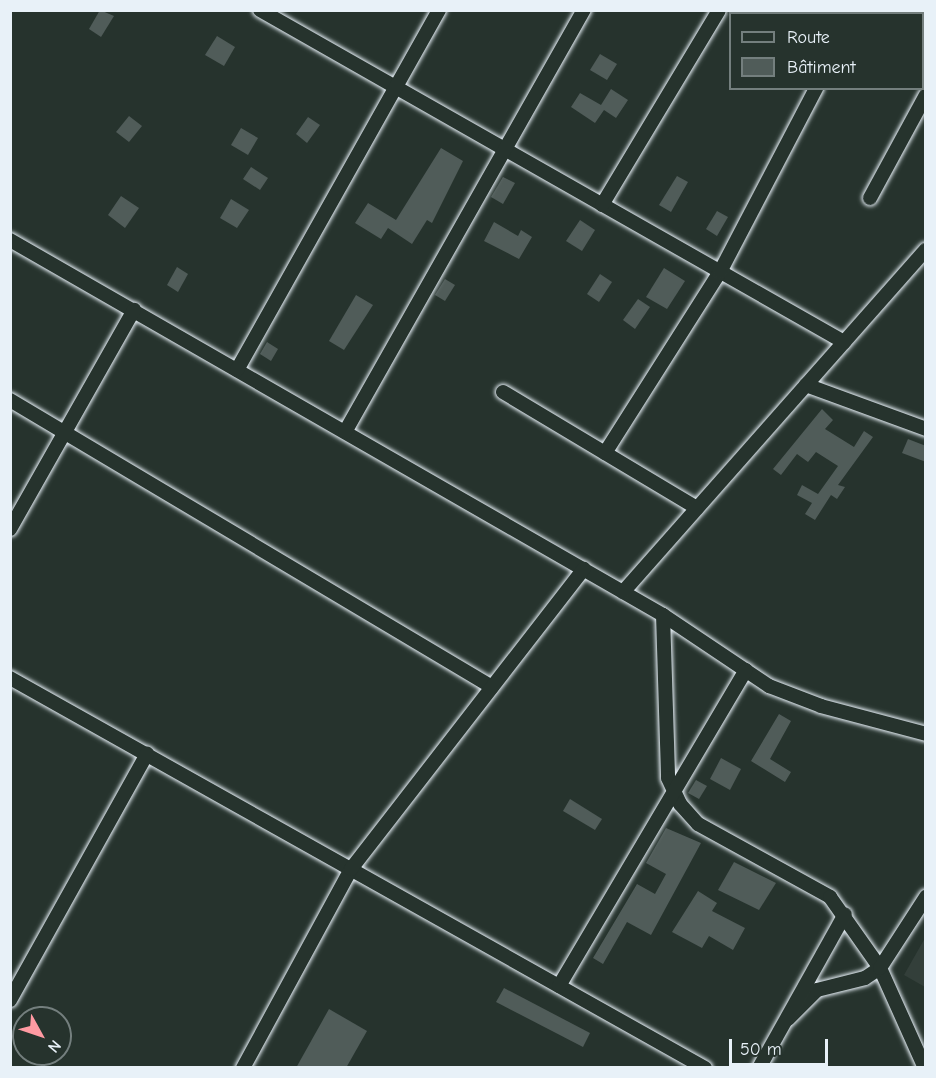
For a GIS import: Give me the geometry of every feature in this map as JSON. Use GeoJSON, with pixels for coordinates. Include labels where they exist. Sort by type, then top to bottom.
{"type":"FeatureCollection","features":[{"type":"Feature","properties":{"kind":"street"},"geometry":{"type":"LineString","coordinates":[[260,10],[844,342]]}},
{"type":"Feature","properties":{"kind":"street"},"geometry":{"type":"LineString","coordinates":[[237,370],[440,10]]}},
{"type":"Feature","properties":{"kind":"street"},"geometry":{"type":"LineString","coordinates":[[345,432],[584,10]]}},
{"type":"Feature","properties":{"kind":"street"},"geometry":{"type":"LineString","coordinates":[[602,205],[719,10]]}},
{"type":"Feature","properties":{"kind":"street"},"geometry":{"type":"LineString","coordinates":[[605,453],[720,272],[815,90]]}},
{"type":"Feature","properties":{"kind":"street"},"geometry":{"type":"LineString","coordinates":[[870,198],[926,95]]}},
{"type":"Feature","properties":{"kind":"street"},"geometry":{"type":"LineString","coordinates":[[10,240],[663,615],[746,670],[791,696],[926,734]]}},
{"type":"Feature","properties":{"kind":"street"},"geometry":{"type":"LineString","coordinates":[[623,592],[926,250]]}},
{"type":"Feature","properties":{"kind":"street"},"geometry":{"type":"LineString","coordinates":[[10,529],[134,310]]}},
{"type":"Feature","properties":{"kind":"street"},"geometry":{"type":"LineString","coordinates":[[806,386],[926,429]]}},
{"type":"Feature","properties":{"kind":"street"},"geometry":{"type":"LineString","coordinates":[[503,392],[697,508]]}},
{"type":"Feature","properties":{"kind":"street"},"geometry":{"type":"LineString","coordinates":[[10,400],[492,687]]}},
{"type":"Feature","properties":{"kind":"street"},"geometry":{"type":"LineString","coordinates":[[243,1068],[351,868],[584,569]]}},
{"type":"Feature","properties":{"kind":"street"},"geometry":{"type":"LineString","coordinates":[[663,615],[668,778],[674,790],[698,824],[830,897],[845,914],[880,968],[925,1068]]}},
{"type":"Feature","properties":{"kind":"street"},"geometry":{"type":"LineString","coordinates":[[559,986],[746,670]]}},
{"type":"Feature","properties":{"kind":"street"},"geometry":{"type":"LineString","coordinates":[[10,678],[705,1068]]}},
{"type":"Feature","properties":{"kind":"street"},"geometry":{"type":"LineString","coordinates":[[10,1000],[147,754]]}},
{"type":"Feature","properties":{"kind":"street"},"geometry":{"type":"LineString","coordinates":[[788,1019],[817,990],[866,978],[880,968],[926,897]]}},
{"type":"Feature","properties":{"kind":"street"},"geometry":{"type":"LineString","coordinates":[[759,1068],[845,914]]}},
{"type":"Feature","properties":{"kind":"shaded area"},"geometry":{"type":"Polygon","coordinates":[[[925,938],[925,987],[904,975],[925,938]]]}},
{"type":"Feature","properties":{"kind":"building"},"geometry":{"type":"Polygon","coordinates":[[[100,10],[114,16],[101,37],[89,29],[100,10]]]}},
{"type":"Feature","properties":{"kind":"building"},"geometry":{"type":"Polygon","coordinates":[[[217,36],[235,47],[224,66],[205,55],[217,36]]]}},
{"type":"Feature","properties":{"kind":"building"},"geometry":{"type":"Polygon","coordinates":[[[600,54],[617,64],[607,80],[590,70],[600,54]]]}},
{"type":"Feature","properties":{"kind":"building"},"geometry":{"type":"Polygon","coordinates":[[[611,89],[628,100],[616,118],[604,110],[595,123],[571,107],[580,93],[601,105],[611,89]]]}},
{"type":"Feature","properties":{"kind":"building"},"geometry":{"type":"Polygon","coordinates":[[[129,116],[142,126],[129,142],[116,132],[129,116]]]}},
{"type":"Feature","properties":{"kind":"building"},"geometry":{"type":"Polygon","coordinates":[[[308,117],[320,125],[307,143],[296,134],[308,117]]]}},
{"type":"Feature","properties":{"kind":"building"},"geometry":{"type":"Polygon","coordinates":[[[241,128],[258,138],[248,155],[231,145],[241,128]]]}},
{"type":"Feature","properties":{"kind":"building"},"geometry":{"type":"Polygon","coordinates":[[[441,148],[463,161],[432,223],[427,220],[412,244],[388,228],[381,239],[355,223],[368,203],[396,220],[441,148]]]}},
{"type":"Feature","properties":{"kind":"building"},"geometry":{"type":"Polygon","coordinates":[[[251,167],[268,178],[260,190],[243,179],[251,167]]]}},
{"type":"Feature","properties":{"kind":"building"},"geometry":{"type":"Polygon","coordinates":[[[677,176],[688,182],[671,212],[659,205],[677,176]]]}},
{"type":"Feature","properties":{"kind":"building"},"geometry":{"type":"Polygon","coordinates":[[[503,177],[515,183],[503,204],[491,197],[503,177]]]}},
{"type":"Feature","properties":{"kind":"building"},"geometry":{"type":"Polygon","coordinates":[[[121,196],[139,208],[125,228],[108,215],[121,196]]]}},
{"type":"Feature","properties":{"kind":"building"},"geometry":{"type":"Polygon","coordinates":[[[231,199],[249,210],[237,228],[220,218],[231,199]]]}},
{"type":"Feature","properties":{"kind":"building"},"geometry":{"type":"Polygon","coordinates":[[[717,211],[728,217],[717,236],[706,229],[717,211]]]}},
{"type":"Feature","properties":{"kind":"building"},"geometry":{"type":"Polygon","coordinates":[[[580,220],[595,230],[582,251],[566,241],[580,220]]]}},
{"type":"Feature","properties":{"kind":"building"},"geometry":{"type":"Polygon","coordinates":[[[494,222],[518,236],[521,230],[532,237],[519,259],[484,241],[494,222]]]}},
{"type":"Feature","properties":{"kind":"building"},"geometry":{"type":"Polygon","coordinates":[[[177,267],[188,274],[178,292],[167,285],[177,267]]]}},
{"type":"Feature","properties":{"kind":"building"},"geometry":{"type":"Polygon","coordinates":[[[664,268],[685,281],[667,309],[646,297],[664,268]]]}},
{"type":"Feature","properties":{"kind":"building"},"geometry":{"type":"Polygon","coordinates":[[[600,274],[612,282],[599,302],[587,294],[600,274]]]}},
{"type":"Feature","properties":{"kind":"building"},"geometry":{"type":"Polygon","coordinates":[[[445,279],[455,285],[445,301],[435,295],[445,279]]]}},
{"type":"Feature","properties":{"kind":"building"},"geometry":{"type":"Polygon","coordinates":[[[356,295],[373,305],[344,350],[329,341],[356,295]]]}},
{"type":"Feature","properties":{"kind":"building"},"geometry":{"type":"Polygon","coordinates":[[[638,299],[650,307],[635,329],[623,320],[638,299]]]}},
{"type":"Feature","properties":{"kind":"building"},"geometry":{"type":"Polygon","coordinates":[[[267,342],[278,349],[271,361],[260,354],[267,342]]]}},
{"type":"Feature","properties":{"kind":"building"},"geometry":{"type":"Polygon","coordinates":[[[822,409],[833,420],[825,429],[854,447],[864,431],[873,437],[838,485],[845,487],[837,499],[831,495],[815,520],[805,514],[812,503],[797,495],[802,485],[818,494],[838,466],[816,452],[808,462],[797,454],[781,475],[773,469],[822,409]]]}},
{"type":"Feature","properties":{"kind":"building"},"geometry":{"type":"Polygon","coordinates":[[[908,439],[926,446],[926,462],[902,453],[908,439]]]}},
{"type":"Feature","properties":{"kind":"building"},"geometry":{"type":"Polygon","coordinates":[[[779,714],[791,721],[770,759],[791,772],[785,782],[751,761],[779,714]]]}},
{"type":"Feature","properties":{"kind":"building"},"geometry":{"type":"Polygon","coordinates":[[[721,758],[741,769],[730,790],[710,779],[721,758]]]}},
{"type":"Feature","properties":{"kind":"building"},"geometry":{"type":"Polygon","coordinates":[[[696,780],[707,786],[699,799],[688,793],[696,780]]]}},
{"type":"Feature","properties":{"kind":"building"},"geometry":{"type":"Polygon","coordinates":[[[570,799],[602,819],[595,830],[563,811],[570,799]]]}},
{"type":"Feature","properties":{"kind":"building"},"geometry":{"type":"Polygon","coordinates":[[[666,828],[701,843],[651,935],[627,922],[603,964],[593,958],[637,884],[655,894],[666,874],[646,863],[666,828]]]}},
{"type":"Feature","properties":{"kind":"building"},"geometry":{"type":"Polygon","coordinates":[[[734,862],[776,883],[759,910],[718,890],[734,862]]]}},
{"type":"Feature","properties":{"kind":"building"},"geometry":{"type":"Polygon","coordinates":[[[698,891],[717,903],[712,911],[745,928],[733,950],[709,936],[702,948],[672,932],[698,891]]]}},
{"type":"Feature","properties":{"kind":"building"},"geometry":{"type":"Polygon","coordinates":[[[504,988],[590,1033],[583,1047],[496,1002],[504,988]]]}},
{"type":"Feature","properties":{"kind":"building"},"geometry":{"type":"Polygon","coordinates":[[[329,1009],[367,1031],[346,1068],[296,1068],[329,1009]]]}}]}
